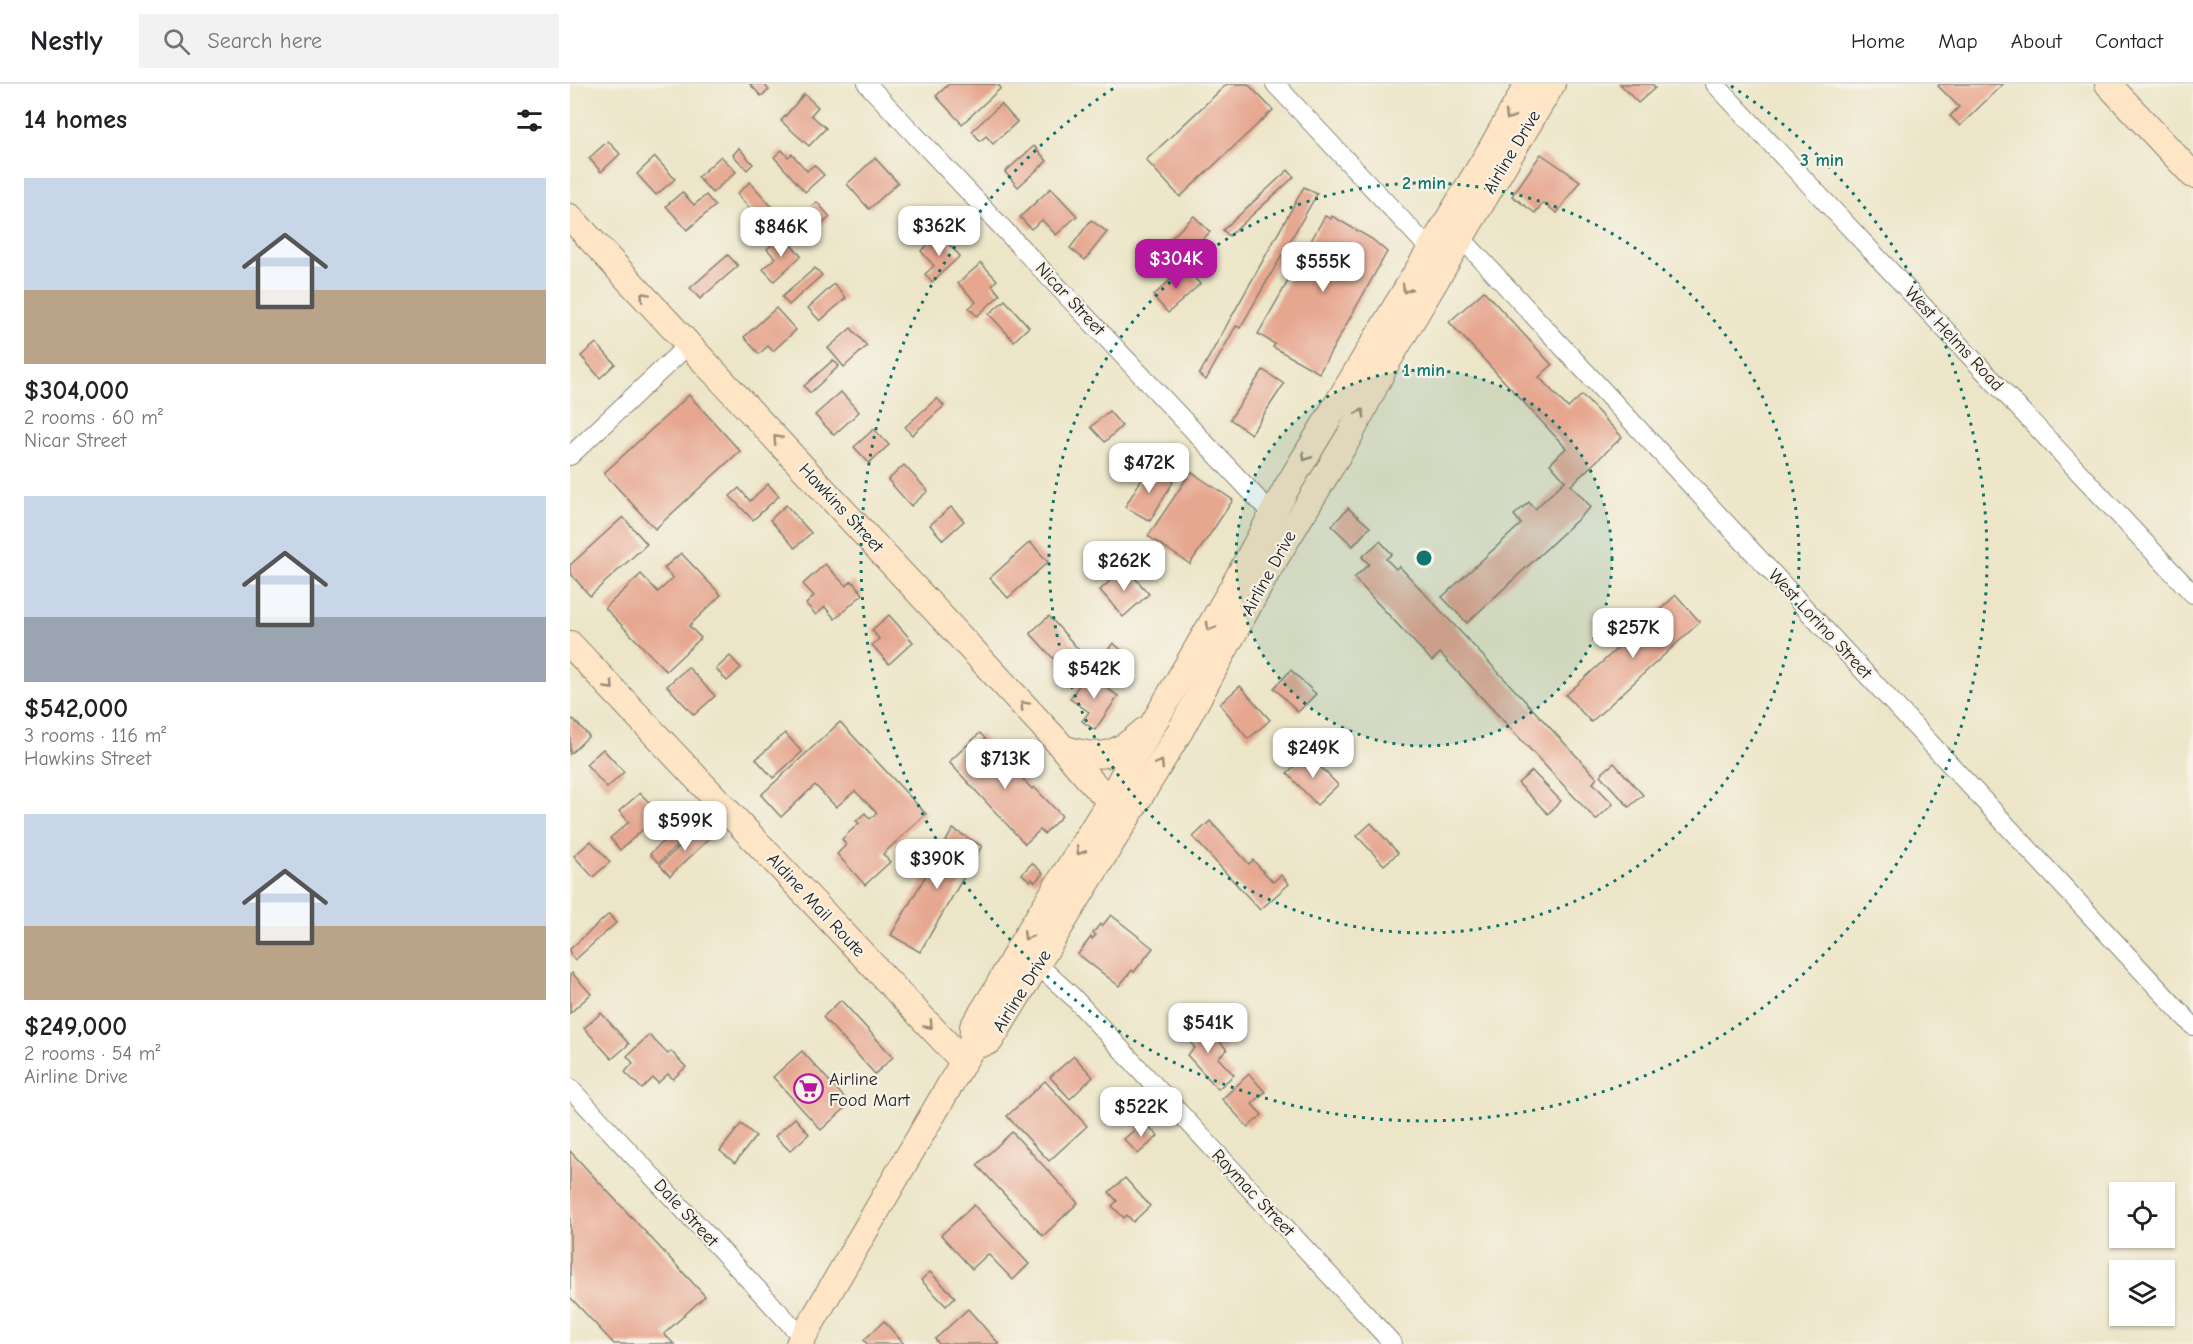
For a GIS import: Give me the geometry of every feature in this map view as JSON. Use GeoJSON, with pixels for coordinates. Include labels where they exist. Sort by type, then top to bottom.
{"type":"FeatureCollection","features":[{"type":"Feature","properties":{"kind":"main road","name":"Airline Drive"},"geometry":{"type":"LineString","coordinates":[[1454,229],[1528,84]]}},
{"type":"Feature","properties":{"kind":"main road","name":"Airline Drive"},"geometry":{"type":"LineString","coordinates":[[967,1054],[990,1041],[1038,965],[1120,808],[1121,779],[1158,719],[1272,514],[1454,229],[1552,84]]}},
{"type":"Feature","properties":{"kind":"main road"},"geometry":{"type":"LineString","coordinates":[[2108,84],[2193,175]]}},
{"type":"Feature","properties":{"kind":"main road","name":"Hawkins Street"},"geometry":{"type":"LineString","coordinates":[[570,217],[1120,808]]}},
{"type":"Feature","properties":{"kind":"main road","name":"Airline Drive"},"geometry":{"type":"LineString","coordinates":[[801,1341],[967,1054],[973,1027],[1022,943],[1120,808],[1180,731],[1268,572],[1350,435],[1437,257]]}},
{"type":"Feature","properties":{"kind":"main road","name":"Aldine Mail Route"},"geometry":{"type":"LineString","coordinates":[[570,644],[967,1054]]}},
{"type":"Feature","properties":{"kind":"main road"},"geometry":{"type":"LineString","coordinates":[[1063,748],[1079,754],[1102,755],[1123,749],[1158,719]]}},
{"type":"Feature","properties":{"kind":"street","name":"Nicar Street"},"geometry":{"type":"LineString","coordinates":[[867,84],[1272,514]]}},
{"type":"Feature","properties":{"kind":"street"},"geometry":{"type":"LineString","coordinates":[[1275,84],[1437,257]]}},
{"type":"Feature","properties":{"kind":"street","name":"West Helms Road"},"geometry":{"type":"LineString","coordinates":[[1715,84],[2193,594]]}},
{"type":"Feature","properties":{"kind":"street","name":"West Lorino Street"},"geometry":{"type":"LineString","coordinates":[[1454,229],[2193,1026]]}},
{"type":"Feature","properties":{"kind":"street"},"geometry":{"type":"LineString","coordinates":[[570,456],[689,344]]}},
{"type":"Feature","properties":{"kind":"street","name":"Raymac Street"},"geometry":{"type":"LineString","coordinates":[[1038,965],[1073,997],[1393,1344]]}},
{"type":"Feature","properties":{"kind":"street","name":"Dale Street"},"geometry":{"type":"LineString","coordinates":[[570,1088],[801,1341]]}},
{"type":"Feature","properties":{"kind":"building"},"geometry":{"type":"Polygon","coordinates":[[[750,84],[764,84],[769,90],[761,96],[750,84]]]}},
{"type":"Feature","properties":{"kind":"building"},"geometry":{"type":"Polygon","coordinates":[[[949,84],[997,84],[1001,88],[962,124],[936,96],[949,84]]]}},
{"type":"Feature","properties":{"kind":"building"},"geometry":{"type":"Polygon","coordinates":[[[1227,84],[1248,84],[1273,110],[1180,197],[1146,160],[1227,84]]]}},
{"type":"Feature","properties":{"kind":"building"},"geometry":{"type":"Polygon","coordinates":[[[1620,84],[1652,84],[1655,88],[1638,103],[1620,84]]]}},
{"type":"Feature","properties":{"kind":"building"},"geometry":{"type":"Polygon","coordinates":[[[1940,84],[2003,84],[1960,126],[1950,116],[1959,107],[1938,86],[1940,84]]]}},
{"type":"Feature","properties":{"kind":"building"},"geometry":{"type":"Polygon","coordinates":[[[804,94],[818,107],[811,115],[826,128],[809,146],[781,121],[804,94]]]}},
{"type":"Feature","properties":{"kind":"building"},"geometry":{"type":"Polygon","coordinates":[[[1001,104],[1017,122],[993,144],[986,136],[980,141],[972,131],[1001,104]]]}},
{"type":"Feature","properties":{"kind":"building"},"geometry":{"type":"Polygon","coordinates":[[[608,141],[620,154],[601,172],[589,158],[608,141]]]}},
{"type":"Feature","properties":{"kind":"building"},"geometry":{"type":"Polygon","coordinates":[[[1034,146],[1047,161],[1018,187],[1005,172],[1034,146]]]}},
{"type":"Feature","properties":{"kind":"building"},"geometry":{"type":"Polygon","coordinates":[[[739,148],[753,164],[747,170],[733,155],[739,148]]]}},
{"type":"Feature","properties":{"kind":"building"},"geometry":{"type":"Polygon","coordinates":[[[782,150],[788,157],[792,154],[807,171],[814,165],[824,175],[805,192],[774,157],[782,150]]]}},
{"type":"Feature","properties":{"kind":"building"},"geometry":{"type":"Polygon","coordinates":[[[1541,154],[1580,181],[1557,213],[1543,203],[1535,213],[1512,196],[1541,154]]]}},
{"type":"Feature","properties":{"kind":"building"},"geometry":{"type":"Polygon","coordinates":[[[721,156],[736,172],[712,193],[698,177],[721,156]]]}},
{"type":"Feature","properties":{"kind":"building"},"geometry":{"type":"Polygon","coordinates":[[[655,157],[675,179],[656,195],[637,174],[655,157]]]}},
{"type":"Feature","properties":{"kind":"building"},"geometry":{"type":"Polygon","coordinates":[[[875,158],[898,183],[869,209],[847,184],[875,158]]]}},
{"type":"Feature","properties":{"kind":"building"},"geometry":{"type":"Polygon","coordinates":[[[1288,170],[1294,177],[1229,236],[1223,230],[1288,170]]]}},
{"type":"Feature","properties":{"kind":"building"},"geometry":{"type":"Polygon","coordinates":[[[750,182],[774,209],[761,221],[737,194],[750,182]]]}},
{"type":"Feature","properties":{"kind":"building"},"geometry":{"type":"Polygon","coordinates":[[[1304,187],[1317,194],[1240,328],[1236,326],[1206,380],[1199,375],[1304,187]]]}},
{"type":"Feature","properties":{"kind":"building"},"geometry":{"type":"Polygon","coordinates":[[[1051,188],[1077,216],[1056,235],[1042,220],[1031,229],[1020,217],[1051,188]]]}},
{"type":"Feature","properties":{"kind":"building"},"geometry":{"type":"Polygon","coordinates":[[[682,192],[694,205],[706,195],[715,206],[687,230],[666,206],[682,192]]]}},
{"type":"Feature","properties":{"kind":"building"},"geometry":{"type":"Polygon","coordinates":[[[817,202],[830,217],[817,229],[803,214],[817,202]]]}},
{"type":"Feature","properties":{"kind":"building"},"geometry":{"type":"Polygon","coordinates":[[[1194,216],[1210,232],[1179,262],[1163,246],[1194,216]]]}},
{"type":"Feature","properties":{"kind":"building"},"geometry":{"type":"Polygon","coordinates":[[[1325,216],[1331,219],[1332,216],[1372,239],[1387,252],[1319,373],[1273,347],[1275,344],[1258,334],[1325,216]]]}},
{"type":"Feature","properties":{"kind":"building"},"geometry":{"type":"Polygon","coordinates":[[[1091,220],[1107,232],[1085,260],[1070,248],[1091,220]]]}},
{"type":"Feature","properties":{"kind":"building"},"geometry":{"type":"Polygon","coordinates":[[[939,234],[960,256],[932,282],[925,274],[934,266],[921,251],[939,234]]]}},
{"type":"Feature","properties":{"kind":"building"},"geometry":{"type":"Polygon","coordinates":[[[782,235],[801,256],[774,281],[763,269],[775,258],[767,249],[782,235]]]}},
{"type":"Feature","properties":{"kind":"building"},"geometry":{"type":"Polygon","coordinates":[[[728,255],[738,266],[700,299],[690,288],[728,255]]]}},
{"type":"Feature","properties":{"kind":"building"},"geometry":{"type":"Polygon","coordinates":[[[981,263],[997,280],[992,285],[1000,295],[977,316],[969,308],[976,302],[958,283],[981,263]]]}},
{"type":"Feature","properties":{"kind":"building"},"geometry":{"type":"Polygon","coordinates":[[[1184,267],[1200,284],[1168,313],[1153,296],[1184,267]]]}},
{"type":"Feature","properties":{"kind":"building"},"geometry":{"type":"Polygon","coordinates":[[[815,268],[822,275],[789,305],[782,297],[815,268]]]}},
{"type":"Feature","properties":{"kind":"building"},"geometry":{"type":"Polygon","coordinates":[[[834,284],[846,298],[820,321],[808,308],[834,284]]]}},
{"type":"Feature","properties":{"kind":"building"},"geometry":{"type":"Polygon","coordinates":[[[1484,291],[1552,365],[1539,377],[1568,408],[1582,395],[1622,437],[1571,485],[1591,507],[1467,623],[1442,597],[1521,524],[1514,515],[1529,502],[1535,509],[1565,481],[1550,464],[1566,448],[1449,322],[1484,291]]]}},
{"type":"Feature","properties":{"kind":"building"},"geometry":{"type":"Polygon","coordinates":[[[1005,300],[1029,327],[1014,341],[989,314],[1005,300]]]}},
{"type":"Feature","properties":{"kind":"building"},"geometry":{"type":"Polygon","coordinates":[[[776,308],[796,330],[773,351],[768,346],[759,354],[744,337],[776,308]]]}},
{"type":"Feature","properties":{"kind":"building"},"geometry":{"type":"Polygon","coordinates":[[[851,328],[867,346],[844,367],[828,348],[851,328]]]}},
{"type":"Feature","properties":{"kind":"building"},"geometry":{"type":"Polygon","coordinates":[[[596,343],[615,364],[600,378],[581,356],[596,343]]]}},
{"type":"Feature","properties":{"kind":"building"},"geometry":{"type":"Polygon","coordinates":[[[833,360],[839,366],[810,393],[804,386],[833,360]]]}},
{"type":"Feature","properties":{"kind":"building"},"geometry":{"type":"Polygon","coordinates":[[[1263,370],[1284,384],[1251,434],[1230,419],[1263,370]]]}},
{"type":"Feature","properties":{"kind":"building"},"geometry":{"type":"Polygon","coordinates":[[[841,392],[859,412],[834,435],[815,415],[841,392]]]}},
{"type":"Feature","properties":{"kind":"building"},"geometry":{"type":"Polygon","coordinates":[[[689,395],[740,451],[655,529],[604,473],[689,395]]]}},
{"type":"Feature","properties":{"kind":"building"},"geometry":{"type":"Polygon","coordinates":[[[937,398],[944,406],[912,435],[905,427],[937,398]]]}},
{"type":"Feature","properties":{"kind":"building"},"geometry":{"type":"Polygon","coordinates":[[[1109,411],[1122,426],[1105,442],[1091,427],[1109,411]]]}},
{"type":"Feature","properties":{"kind":"building"},"geometry":{"type":"Polygon","coordinates":[[[874,429],[889,445],[869,463],[854,447],[874,429]]]}},
{"type":"Feature","properties":{"kind":"building"},"geometry":{"type":"Polygon","coordinates":[[[904,465],[928,491],[911,506],[888,480],[904,465]]]}},
{"type":"Feature","properties":{"kind":"building"},"geometry":{"type":"Polygon","coordinates":[[[1148,468],[1173,482],[1150,521],[1125,507],[1148,468]]]}},
{"type":"Feature","properties":{"kind":"building"},"geometry":{"type":"Polygon","coordinates":[[[1191,472],[1233,500],[1190,564],[1148,536],[1191,472]]]}},
{"type":"Feature","properties":{"kind":"building"},"geometry":{"type":"Polygon","coordinates":[[[768,484],[779,496],[753,520],[730,496],[739,488],[750,501],[768,484]]]}},
{"type":"Feature","properties":{"kind":"building"},"geometry":{"type":"Polygon","coordinates":[[[786,505],[811,533],[795,548],[770,520],[786,505]]]}},
{"type":"Feature","properties":{"kind":"building"},"geometry":{"type":"Polygon","coordinates":[[[951,507],[964,521],[943,540],[930,525],[951,507]]]}},
{"type":"Feature","properties":{"kind":"building"},"geometry":{"type":"Polygon","coordinates":[[[1348,508],[1370,527],[1353,546],[1332,526],[1348,508]]]}},
{"type":"Feature","properties":{"kind":"building"},"geometry":{"type":"Polygon","coordinates":[[[623,517],[647,544],[590,596],[570,573],[570,565],[623,517]]]}},
{"type":"Feature","properties":{"kind":"building"},"geometry":{"type":"Polygon","coordinates":[[[1380,541],[1392,554],[1386,559],[1396,569],[1399,566],[1597,778],[1593,783],[1613,804],[1596,820],[1440,653],[1432,661],[1354,578],[1369,564],[1362,557],[1380,541]]]}},
{"type":"Feature","properties":{"kind":"building"},"geometry":{"type":"Polygon","coordinates":[[[1030,542],[1048,562],[1008,598],[990,578],[1030,542]]]}},
{"type":"Feature","properties":{"kind":"building"},"geometry":{"type":"Polygon","coordinates":[[[681,553],[721,595],[689,626],[701,638],[666,671],[605,608],[641,574],[658,592],[673,578],[664,568],[681,553]]]}},
{"type":"Feature","properties":{"kind":"building"},"geometry":{"type":"Polygon","coordinates":[[[825,564],[846,586],[852,581],[863,594],[835,619],[825,607],[816,615],[806,604],[814,596],[803,584],[825,564]]]}},
{"type":"Feature","properties":{"kind":"building"},"geometry":{"type":"Polygon","coordinates":[[[1125,567],[1149,594],[1123,617],[1100,590],[1125,567]]]}},
{"type":"Feature","properties":{"kind":"building"},"geometry":{"type":"Polygon","coordinates":[[[1676,595],[1700,622],[1591,722],[1566,695],[1676,595]]]}},
{"type":"Feature","properties":{"kind":"building"},"geometry":{"type":"Polygon","coordinates":[[[889,615],[913,642],[889,664],[872,645],[879,639],[872,630],[889,615]]]}},
{"type":"Feature","properties":{"kind":"building"},"geometry":{"type":"Polygon","coordinates":[[[1049,616],[1079,650],[1061,667],[1030,633],[1049,616]]]}},
{"type":"Feature","properties":{"kind":"building"},"geometry":{"type":"Polygon","coordinates":[[[1113,643],[1130,657],[1108,686],[1091,672],[1113,643]]]}},
{"type":"Feature","properties":{"kind":"building"},"geometry":{"type":"Polygon","coordinates":[[[730,656],[741,668],[727,681],[716,669],[730,656]]]}},
{"type":"Feature","properties":{"kind":"building"},"geometry":{"type":"Polygon","coordinates":[[[688,667],[715,696],[694,715],[667,686],[688,667]]]}},
{"type":"Feature","properties":{"kind":"building"},"geometry":{"type":"Polygon","coordinates":[[[1291,670],[1316,694],[1298,712],[1274,688],[1291,670]]]}},
{"type":"Feature","properties":{"kind":"building"},"geometry":{"type":"Polygon","coordinates":[[[1086,674],[1118,696],[1095,730],[1082,721],[1089,712],[1070,699],[1086,674]]]}},
{"type":"Feature","properties":{"kind":"building"},"geometry":{"type":"Polygon","coordinates":[[[1240,686],[1270,720],[1248,739],[1220,704],[1240,686]]]}},
{"type":"Feature","properties":{"kind":"building"},"geometry":{"type":"Polygon","coordinates":[[[573,719],[589,736],[570,754],[570,722],[573,719]]]}},
{"type":"Feature","properties":{"kind":"building"},"geometry":{"type":"Polygon","coordinates":[[[840,722],[926,814],[883,854],[890,862],[865,885],[837,854],[846,845],[842,839],[859,823],[856,821],[865,813],[870,819],[877,813],[855,791],[836,807],[815,785],[781,817],[761,795],[840,722]]]}},
{"type":"Feature","properties":{"kind":"building"},"geometry":{"type":"Polygon","coordinates":[[[785,733],[802,752],[773,778],[756,759],[785,733]]]}},
{"type":"Feature","properties":{"kind":"building"},"geometry":{"type":"Polygon","coordinates":[[[980,733],[1032,789],[1034,787],[1062,816],[1044,834],[1040,830],[1025,844],[949,762],[980,733]]]}},
{"type":"Feature","properties":{"kind":"building"},"geometry":{"type":"Polygon","coordinates":[[[603,749],[624,772],[607,788],[586,764],[603,749]]]}},
{"type":"Feature","properties":{"kind":"building"},"geometry":{"type":"Polygon","coordinates":[[[1308,754],[1338,785],[1317,805],[1287,773],[1308,754]]]}},
{"type":"Feature","properties":{"kind":"building"},"geometry":{"type":"Polygon","coordinates":[[[1614,763],[1643,795],[1629,807],[1600,775],[1614,763]]]}},
{"type":"Feature","properties":{"kind":"building"},"geometry":{"type":"Polygon","coordinates":[[[1532,771],[1561,801],[1548,814],[1518,783],[1532,771]]]}},
{"type":"Feature","properties":{"kind":"building"},"geometry":{"type":"Polygon","coordinates":[[[640,793],[660,814],[620,850],[610,838],[629,822],[619,811],[640,793]]]}},
{"type":"Feature","properties":{"kind":"building"},"geometry":{"type":"Polygon","coordinates":[[[689,816],[698,825],[659,863],[650,854],[689,816]]]}},
{"type":"Feature","properties":{"kind":"building"},"geometry":{"type":"Polygon","coordinates":[[[1210,821],[1249,864],[1253,860],[1273,882],[1281,875],[1289,884],[1260,910],[1193,837],[1210,821]]]}},
{"type":"Feature","properties":{"kind":"building"},"geometry":{"type":"Polygon","coordinates":[[[1371,823],[1398,853],[1384,865],[1357,836],[1371,823]]]}},
{"type":"Feature","properties":{"kind":"building"},"geometry":{"type":"Polygon","coordinates":[[[700,827],[710,838],[670,876],[660,865],[700,827]]]}},
{"type":"Feature","properties":{"kind":"building"},"geometry":{"type":"Polygon","coordinates":[[[953,829],[982,846],[920,952],[891,935],[953,829]]]}},
{"type":"Feature","properties":{"kind":"building"},"geometry":{"type":"Polygon","coordinates":[[[591,841],[610,862],[593,877],[574,856],[591,841]]]}},
{"type":"Feature","properties":{"kind":"building"},"geometry":{"type":"Polygon","coordinates":[[[1032,863],[1043,873],[1035,882],[1022,874],[1032,863]]]}},
{"type":"Feature","properties":{"kind":"building"},"geometry":{"type":"Polygon","coordinates":[[[609,914],[616,923],[575,960],[570,955],[570,949],[609,914]]]}},
{"type":"Feature","properties":{"kind":"building"},"geometry":{"type":"Polygon","coordinates":[[[1111,915],[1153,948],[1134,972],[1132,970],[1119,986],[1078,954],[1091,937],[1092,939],[1096,935],[1093,933],[1100,924],[1102,926],[1111,915]]]}},
{"type":"Feature","properties":{"kind":"building"},"geometry":{"type":"Polygon","coordinates":[[[572,973],[591,994],[570,1013],[570,975],[572,973]]]}},
{"type":"Feature","properties":{"kind":"building"},"geometry":{"type":"Polygon","coordinates":[[[841,1000],[893,1057],[875,1074],[823,1017],[841,1000]]]}},
{"type":"Feature","properties":{"kind":"building"},"geometry":{"type":"Polygon","coordinates":[[[601,1013],[629,1044],[612,1059],[584,1028],[601,1013]]]}},
{"type":"Feature","properties":{"kind":"building"},"geometry":{"type":"Polygon","coordinates":[[[1201,1020],[1227,1050],[1218,1058],[1234,1075],[1218,1089],[1187,1055],[1195,1048],[1184,1035],[1201,1020]]]}},
{"type":"Feature","properties":{"kind":"building"},"geometry":{"type":"Polygon","coordinates":[[[649,1035],[668,1054],[671,1051],[686,1067],[673,1079],[668,1074],[658,1083],[653,1078],[642,1089],[625,1072],[633,1063],[627,1056],[649,1035]]]}},
{"type":"Feature","properties":{"kind":"building"},"geometry":{"type":"Polygon","coordinates":[[[802,1051],[850,1104],[821,1130],[773,1077],[802,1051]]]}},
{"type":"Feature","properties":{"kind":"building"},"geometry":{"type":"Polygon","coordinates":[[[1074,1056],[1093,1077],[1070,1099],[1050,1077],[1074,1056]]]}},
{"type":"Feature","properties":{"kind":"building"},"geometry":{"type":"Polygon","coordinates":[[[1249,1074],[1265,1092],[1252,1104],[1262,1115],[1248,1127],[1222,1099],[1249,1074]]]}},
{"type":"Feature","properties":{"kind":"building"},"geometry":{"type":"Polygon","coordinates":[[[1045,1081],[1087,1126],[1049,1161],[1007,1116],[1045,1081]]]}},
{"type":"Feature","properties":{"kind":"building"},"geometry":{"type":"Polygon","coordinates":[[[795,1118],[809,1134],[790,1151],[775,1136],[795,1118]]]}},
{"type":"Feature","properties":{"kind":"building"},"geometry":{"type":"Polygon","coordinates":[[[1144,1122],[1158,1136],[1138,1154],[1124,1139],[1144,1122]]]}},
{"type":"Feature","properties":{"kind":"building"},"geometry":{"type":"Polygon","coordinates":[[[741,1124],[756,1136],[735,1163],[720,1151],[741,1124]]]}},
{"type":"Feature","properties":{"kind":"building"},"geometry":{"type":"Polygon","coordinates":[[[1012,1132],[1078,1203],[1043,1236],[977,1165],[1012,1132]]]}},
{"type":"Feature","properties":{"kind":"building"},"geometry":{"type":"Polygon","coordinates":[[[570,1151],[705,1296],[664,1334],[674,1344],[614,1344],[570,1297],[570,1151]]]}},
{"type":"Feature","properties":{"kind":"building"},"geometry":{"type":"Polygon","coordinates":[[[1125,1178],[1150,1206],[1133,1222],[1127,1215],[1124,1218],[1112,1206],[1117,1201],[1109,1192],[1125,1178]]]}},
{"type":"Feature","properties":{"kind":"building"},"geometry":{"type":"Polygon","coordinates":[[[974,1205],[1029,1264],[1013,1280],[988,1254],[972,1269],[941,1235],[974,1205]]]}},
{"type":"Feature","properties":{"kind":"building"},"geometry":{"type":"Polygon","coordinates":[[[930,1272],[955,1297],[946,1306],[921,1280],[930,1272]]]}},
{"type":"Feature","properties":{"kind":"building"},"geometry":{"type":"Polygon","coordinates":[[[968,1309],[999,1344],[939,1344],[935,1339],[968,1309]]]}},
{"type":"Feature","properties":{"kind":"building"},"geometry":{"type":"Polygon","coordinates":[[[884,1321],[904,1344],[867,1344],[864,1340],[884,1321]]]}},
{"type":"Feature","properties":{"kind":"place","name":"Airline Food Mart"},"geometry":{"type":"Point","coordinates":[808,1089]}}]}
